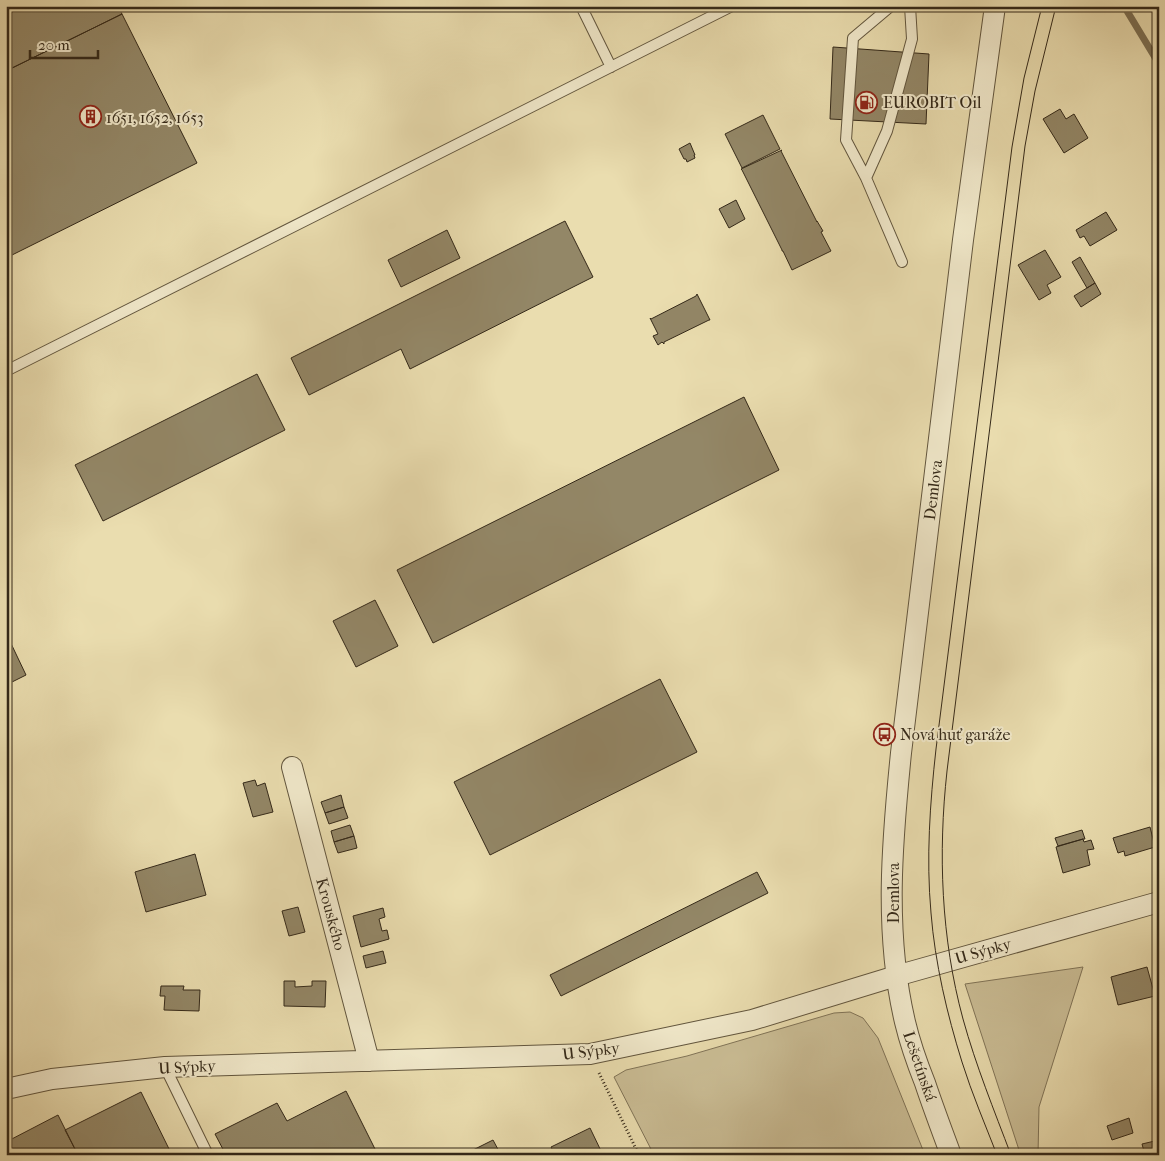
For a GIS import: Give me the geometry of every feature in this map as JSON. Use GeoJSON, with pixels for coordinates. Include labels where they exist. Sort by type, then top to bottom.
{"type":"FeatureCollection","features":[{"type":"Feature","properties":{"kind":"street","name":"Demlova"},"geometry":{"type":"LineString","coordinates":[[896,976],[892,926],[892,872],[894,823],[901,753],[963,240],[995,6]]}},
{"type":"Feature","properties":{"kind":"street","name":"Krouského"},"geometry":{"type":"LineString","coordinates":[[292,766],[369,1061]]}},
{"type":"Feature","properties":{"kind":"street","name":"U Sýpky"},"geometry":{"type":"LineString","coordinates":[[6,1089],[52,1079],[165,1068],[590,1054],[752,1020],[896,976],[1159,902]]}},
{"type":"Feature","properties":{"kind":"street","name":"Lešetínská"},"geometry":{"type":"LineString","coordinates":[[896,976],[912,1049],[951,1155]]}},
{"type":"Feature","properties":{"kind":"lane"},"geometry":{"type":"LineString","coordinates":[[581,6],[611,67]]}},
{"type":"Feature","properties":{"kind":"lane"},"geometry":{"type":"LineString","coordinates":[[6,371],[732,6]]}},
{"type":"Feature","properties":{"kind":"lane"},"geometry":{"type":"LineString","coordinates":[[891,6],[853,38],[846,140],[866,178],[902,262]]}},
{"type":"Feature","properties":{"kind":"lane"},"geometry":{"type":"LineString","coordinates":[[866,178],[887,131],[912,39],[910,6]]}},
{"type":"Feature","properties":{"kind":"lane"},"geometry":{"type":"LineString","coordinates":[[165,1068],[208,1155]]}},
{"type":"Feature","properties":{"kind":"path"},"geometry":{"type":"LineString","coordinates":[[590,1054],[639,1155]]}},
{"type":"Feature","properties":{"kind":"shaded area"},"geometry":{"type":"Polygon","coordinates":[[[1083,967],[1039,1107],[1038,1155],[1022,1155],[965,984],[1083,967]]]}},
{"type":"Feature","properties":{"kind":"shaded area"},"geometry":{"type":"Polygon","coordinates":[[[850,1012],[863,1018],[878,1038],[925,1155],[654,1155],[614,1077],[626,1070],[687,1056],[834,1013],[850,1012]]]}},
{"type":"Feature","properties":{"kind":"building"},"geometry":{"type":"Polygon","coordinates":[[[6,6],[118,6],[122,14],[6,71],[6,6]]]}},
{"type":"Feature","properties":{"kind":"building","name":"1651, 1652, 1653"},"geometry":{"type":"Polygon","coordinates":[[[122,14],[197,163],[6,258],[6,71],[122,14]]]}},
{"type":"Feature","properties":{"kind":"building"},"geometry":{"type":"Polygon","coordinates":[[[833,47],[929,54],[926,124],[830,119],[833,47]]]}},
{"type":"Feature","properties":{"kind":"building"},"geometry":{"type":"Polygon","coordinates":[[[1060,109],[1066,119],[1074,114],[1088,138],[1064,153],[1043,119],[1060,109]]]}},
{"type":"Feature","properties":{"kind":"building"},"geometry":{"type":"Polygon","coordinates":[[[763,115],[780,149],[742,168],[725,134],[763,115]]]}},
{"type":"Feature","properties":{"kind":"building"},"geometry":{"type":"Polygon","coordinates":[[[690,143],[695,158],[687,162],[679,149],[690,143]]]}},
{"type":"Feature","properties":{"kind":"building"},"geometry":{"type":"Polygon","coordinates":[[[782,150],[823,231],[821,232],[831,251],[792,270],[741,169],[782,150]]]}},
{"type":"Feature","properties":{"kind":"building"},"geometry":{"type":"Polygon","coordinates":[[[736,200],[745,219],[729,228],[719,209],[736,200]]]}},
{"type":"Feature","properties":{"kind":"building"},"geometry":{"type":"Polygon","coordinates":[[[1106,212],[1117,230],[1090,246],[1084,236],[1080,238],[1076,230],[1106,212]]]}},
{"type":"Feature","properties":{"kind":"building"},"geometry":{"type":"Polygon","coordinates":[[[565,221],[593,277],[410,369],[401,349],[309,395],[291,358],[565,221]]]}},
{"type":"Feature","properties":{"kind":"building"},"geometry":{"type":"Polygon","coordinates":[[[447,230],[460,258],[401,287],[388,260],[447,230]]]}},
{"type":"Feature","properties":{"kind":"building"},"geometry":{"type":"Polygon","coordinates":[[[1045,250],[1061,277],[1047,285],[1051,293],[1039,300],[1018,265],[1045,250]]]}},
{"type":"Feature","properties":{"kind":"building"},"geometry":{"type":"Polygon","coordinates":[[[1080,257],[1095,283],[1087,288],[1072,262],[1080,257]]]}},
{"type":"Feature","properties":{"kind":"building"},"geometry":{"type":"Polygon","coordinates":[[[1095,283],[1101,294],[1081,307],[1074,296],[1095,283]]]}},
{"type":"Feature","properties":{"kind":"building"},"geometry":{"type":"Polygon","coordinates":[[[697,294],[710,320],[664,342],[664,344],[662,342],[658,345],[653,336],[658,334],[650,318],[697,294]]]}},
{"type":"Feature","properties":{"kind":"building"},"geometry":{"type":"Polygon","coordinates":[[[257,374],[285,430],[103,521],[75,465],[257,374]]]}},
{"type":"Feature","properties":{"kind":"building"},"geometry":{"type":"Polygon","coordinates":[[[744,397],[779,470],[433,643],[397,570],[744,397]]]}},
{"type":"Feature","properties":{"kind":"building"},"geometry":{"type":"Polygon","coordinates":[[[375,600],[398,646],[356,667],[333,621],[375,600]]]}},
{"type":"Feature","properties":{"kind":"building"},"geometry":{"type":"Polygon","coordinates":[[[6,633],[26,675],[6,685],[6,633]]]}},
{"type":"Feature","properties":{"kind":"building"},"geometry":{"type":"Polygon","coordinates":[[[660,679],[697,752],[490,855],[454,782],[660,679]]]}},
{"type":"Feature","properties":{"kind":"building"},"geometry":{"type":"Polygon","coordinates":[[[255,780],[257,786],[265,783],[273,812],[253,817],[243,783],[255,780]]]}},
{"type":"Feature","properties":{"kind":"building"},"geometry":{"type":"Polygon","coordinates":[[[341,795],[344,807],[325,813],[321,802],[341,795]]]}},
{"type":"Feature","properties":{"kind":"building"},"geometry":{"type":"Polygon","coordinates":[[[344,807],[348,818],[329,824],[325,813],[344,807]]]}},
{"type":"Feature","properties":{"kind":"building"},"geometry":{"type":"Polygon","coordinates":[[[350,825],[354,836],[334,842],[331,831],[350,825]]]}},
{"type":"Feature","properties":{"kind":"building"},"geometry":{"type":"Polygon","coordinates":[[[1150,827],[1155,847],[1125,856],[1124,851],[1118,853],[1113,838],[1150,827]]]}},
{"type":"Feature","properties":{"kind":"building"},"geometry":{"type":"Polygon","coordinates":[[[1082,830],[1085,839],[1058,846],[1055,838],[1082,830]]]}},
{"type":"Feature","properties":{"kind":"building"},"geometry":{"type":"Polygon","coordinates":[[[354,836],[357,848],[338,853],[334,842],[354,836]]]}},
{"type":"Feature","properties":{"kind":"building"},"geometry":{"type":"Polygon","coordinates":[[[1083,839],[1084,842],[1091,840],[1094,849],[1087,850],[1090,865],[1063,873],[1056,847],[1083,839]]]}},
{"type":"Feature","properties":{"kind":"building"},"geometry":{"type":"Polygon","coordinates":[[[195,854],[206,895],[146,912],[135,872],[195,854]]]}},
{"type":"Feature","properties":{"kind":"building"},"geometry":{"type":"Polygon","coordinates":[[[757,872],[768,893],[561,996],[550,975],[757,872]]]}},
{"type":"Feature","properties":{"kind":"building"},"geometry":{"type":"Polygon","coordinates":[[[298,907],[305,932],[289,936],[282,911],[298,907]]]}},
{"type":"Feature","properties":{"kind":"building"},"geometry":{"type":"Polygon","coordinates":[[[383,908],[385,917],[379,919],[382,931],[387,930],[389,939],[361,947],[353,916],[383,908]]]}},
{"type":"Feature","properties":{"kind":"building"},"geometry":{"type":"Polygon","coordinates":[[[383,951],[386,963],[366,968],[363,956],[383,951]]]}},
{"type":"Feature","properties":{"kind":"building"},"geometry":{"type":"Polygon","coordinates":[[[1147,967],[1155,996],[1118,1005],[1111,977],[1147,967]]]}},
{"type":"Feature","properties":{"kind":"building"},"geometry":{"type":"Polygon","coordinates":[[[284,981],[295,981],[295,987],[312,986],[312,981],[326,981],[325,1007],[284,1006],[284,981]]]}},
{"type":"Feature","properties":{"kind":"building"},"geometry":{"type":"Polygon","coordinates":[[[161,986],[184,986],[183,990],[200,990],[199,1011],[164,1010],[165,996],[160,996],[161,986]]]}},
{"type":"Feature","properties":{"kind":"building"},"geometry":{"type":"Polygon","coordinates":[[[346,1091],[378,1155],[226,1155],[215,1134],[277,1103],[287,1121],[346,1091]]]}},
{"type":"Feature","properties":{"kind":"building"},"geometry":{"type":"Polygon","coordinates":[[[141,1092],[172,1155],[78,1155],[65,1130],[141,1092]]]}},
{"type":"Feature","properties":{"kind":"building"},"geometry":{"type":"Polygon","coordinates":[[[58,1115],[78,1155],[11,1155],[6,1142],[58,1115]]]}},
{"type":"Feature","properties":{"kind":"building"},"geometry":{"type":"Polygon","coordinates":[[[1129,1118],[1133,1133],[1112,1140],[1107,1126],[1129,1118]]]}},
{"type":"Feature","properties":{"kind":"building"},"geometry":{"type":"Polygon","coordinates":[[[590,1128],[603,1155],[555,1155],[551,1147],[590,1128]]]}},
{"type":"Feature","properties":{"kind":"building"},"geometry":{"type":"Polygon","coordinates":[[[493,1140],[501,1155],[463,1155],[493,1140]]]}},
{"type":"Feature","properties":{"kind":"building"},"geometry":{"type":"Polygon","coordinates":[[[1159,1140],[1159,1152],[1145,1155],[1142,1144],[1159,1140]]]}},
{"type":"Feature","properties":{"kind":"waterway"},"geometry":{"type":"LineString","coordinates":[[1124,6],[1159,64]]}},
{"type":"Feature","properties":{"kind":"tram line"},"geometry":{"type":"LineString","coordinates":[[997,1155],[966,1074],[951,1026],[942,988],[935,951],[931,913],[929,831],[936,749],[1012,147],[1024,78],[1042,6]]}},
{"type":"Feature","properties":{"kind":"tram line"},"geometry":{"type":"LineString","coordinates":[[1011,1155],[963,1019],[950,958],[943,895],[944,802],[1025,146],[1035,91],[1056,6]]}},
{"type":"Feature","properties":{"kind":"place","name":"EUROBIT Oil"},"geometry":{"type":"Point","coordinates":[867,102]}},
{"type":"Feature","properties":{"kind":"place","name":"1651, 1652, 1653"},"geometry":{"type":"Point","coordinates":[90,117]}},
{"type":"Feature","properties":{"kind":"place","name":"Nová huť garáže"},"geometry":{"type":"Point","coordinates":[884,734]}}]}
